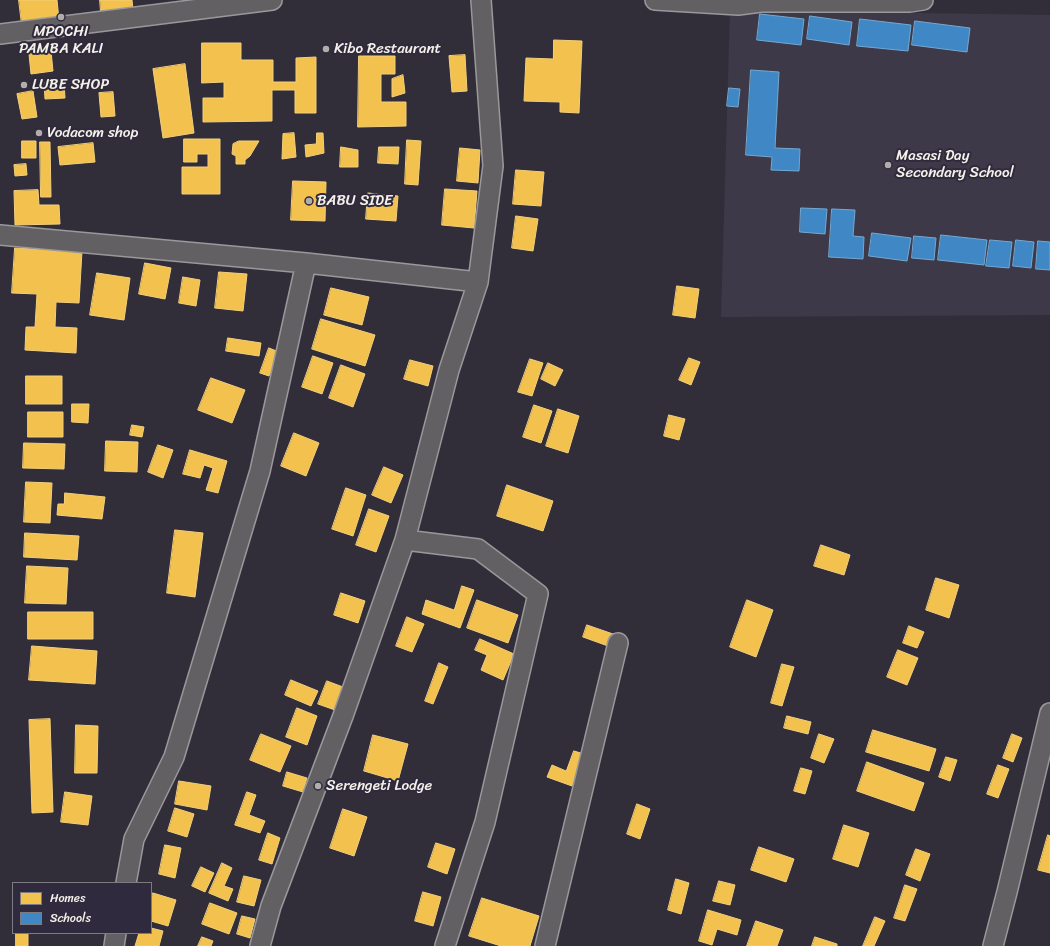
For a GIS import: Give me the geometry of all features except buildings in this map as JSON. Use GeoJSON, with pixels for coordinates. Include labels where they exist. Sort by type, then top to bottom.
{"type":"FeatureCollection","features":[{"type":"Feature","properties":{"kind":"street"},"geometry":{"type":"LineString","coordinates":[[0,34],[142,9],[272,0]]}},
{"type":"Feature","properties":{"kind":"street"},"geometry":{"type":"LineString","coordinates":[[260,946],[271,906],[343,716],[405,540],[449,370],[478,282],[493,166],[481,0]]}},
{"type":"Feature","properties":{"kind":"street"},"geometry":{"type":"LineString","coordinates":[[655,0],[738,6],[762,1],[910,2],[923,0]]}},
{"type":"Feature","properties":{"kind":"street"},"geometry":{"type":"LineString","coordinates":[[0,235],[306,263],[478,282]]}},
{"type":"Feature","properties":{"kind":"street"},"geometry":{"type":"LineString","coordinates":[[126,882],[134,839],[174,757],[260,471],[306,263]]}},
{"type":"Feature","properties":{"kind":"street"},"geometry":{"type":"LineString","coordinates":[[405,540],[478,549],[538,594],[485,822],[445,946]]}},
{"type":"Feature","properties":{"kind":"street"},"geometry":{"type":"LineString","coordinates":[[545,946],[618,643]]}},
{"type":"Feature","properties":{"kind":"street"},"geometry":{"type":"LineString","coordinates":[[993,946],[1050,713]]}},
{"type":"Feature","properties":{"kind":"street"},"geometry":{"type":"LineString","coordinates":[[114,946],[116,934]]}},
{"type":"Feature","properties":{"kind":"shaded area","name":"Masasi Day Secondary School"},"geometry":{"type":"Polygon","coordinates":[[[730,10],[1050,15],[1050,315],[721,317],[730,10]]]}},
{"type":"Feature","properties":{"kind":"place","name":"MPOCHI PAMBA KALI"},"geometry":{"type":"Point","coordinates":[61,17]}},
{"type":"Feature","properties":{"kind":"place","name":"Kibo Restaurant"},"geometry":{"type":"Point","coordinates":[326,49]}},
{"type":"Feature","properties":{"kind":"place","name":"LUBE SHOP"},"geometry":{"type":"Point","coordinates":[24,85]}},
{"type":"Feature","properties":{"kind":"place","name":"Vodacom shop"},"geometry":{"type":"Point","coordinates":[39,133]}},
{"type":"Feature","properties":{"kind":"place","name":"Masasi Day Secondary School"},"geometry":{"type":"Point","coordinates":[888,165]}},
{"type":"Feature","properties":{"kind":"place","name":"BABU SIDE"},"geometry":{"type":"Point","coordinates":[309,201]}},
{"type":"Feature","properties":{"kind":"place","name":"Serengeti Lodge"},"geometry":{"type":"Point","coordinates":[318,786]}}]}
